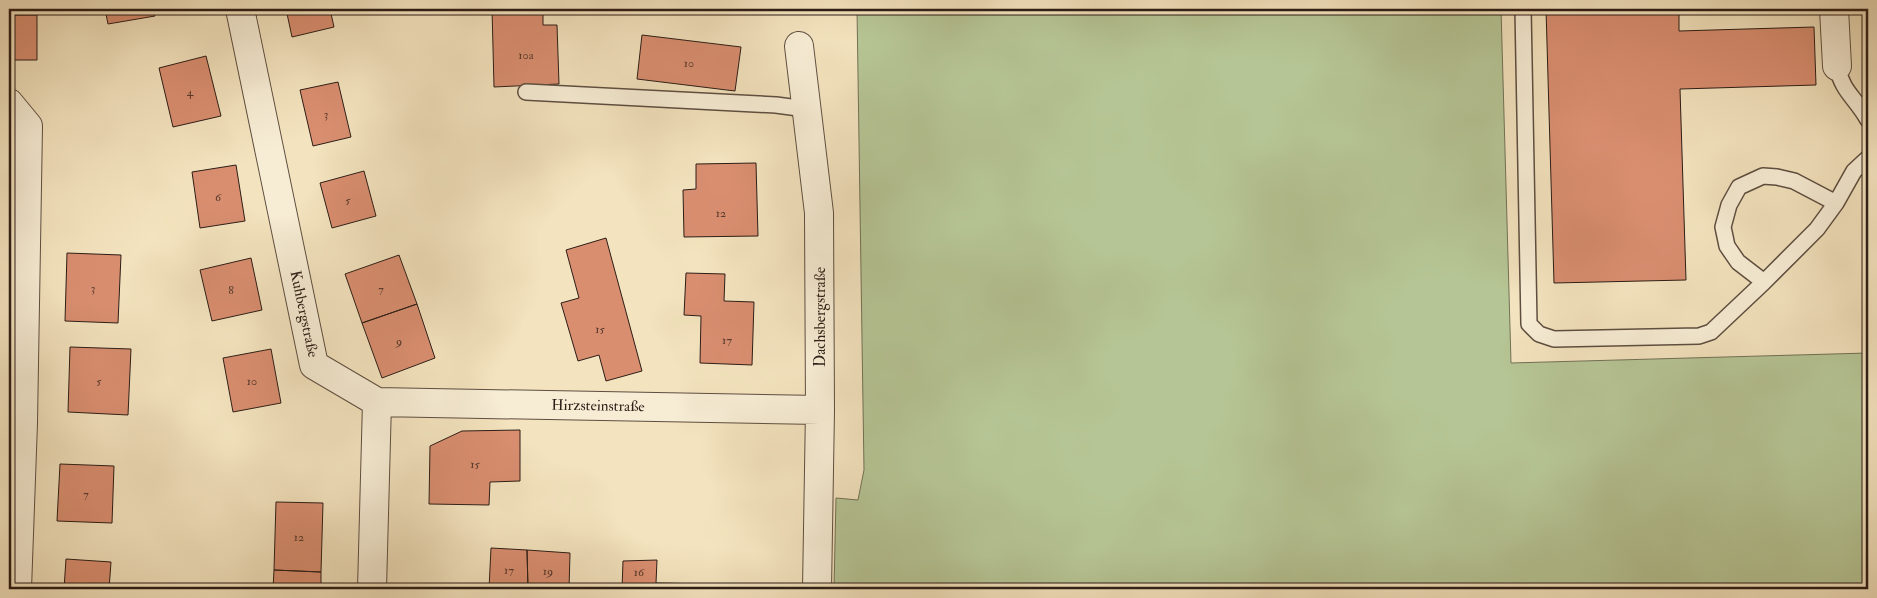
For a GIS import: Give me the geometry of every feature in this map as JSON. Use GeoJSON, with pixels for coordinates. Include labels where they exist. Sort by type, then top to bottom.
{"type":"FeatureCollection","features":[{"type":"Feature","properties":{"kind":"street","name":"Kuhbergstraße"},"geometry":{"type":"LineString","coordinates":[[240,9],[314,365],[376,402]]}},
{"type":"Feature","properties":{"kind":"street"},"geometry":{"type":"LineString","coordinates":[[1834,9],[1837,66]]}},
{"type":"Feature","properties":{"kind":"street","name":"Dachsbergstraße"},"geometry":{"type":"LineString","coordinates":[[799,46],[819,213],[820,410],[817,589]]}},
{"type":"Feature","properties":{"kind":"street"},"geometry":{"type":"LineString","coordinates":[[9,103],[28,126],[16,423],[17,589]]}},
{"type":"Feature","properties":{"kind":"street","name":"Hirzsteinstraße"},"geometry":{"type":"LineString","coordinates":[[376,402],[820,410]]}},
{"type":"Feature","properties":{"kind":"street"},"geometry":{"type":"LineString","coordinates":[[372,589],[376,402]]}},
{"type":"Feature","properties":{"kind":"lane"},"geometry":{"type":"LineString","coordinates":[[1522,9],[1529,324],[1539,334],[1554,339],[1699,336],[1711,332],[1817,229],[1836,203],[1854,171],[1868,158]]}},
{"type":"Feature","properties":{"kind":"lane"},"geometry":{"type":"LineString","coordinates":[[1837,66],[1840,80],[1845,89],[1868,120]]}},
{"type":"Feature","properties":{"kind":"lane"},"geometry":{"type":"LineString","coordinates":[[526,92],[806,108]]}},
{"type":"Feature","properties":{"kind":"lane"},"geometry":{"type":"LineString","coordinates":[[1764,282],[1738,262],[1727,246],[1723,227],[1729,205],[1739,187],[1763,176],[1777,177],[1794,181],[1836,203]]}},
{"type":"Feature","properties":{"kind":"green space"},"geometry":{"type":"Polygon","coordinates":[[[857,9],[1501,9],[1511,363],[1868,353],[1868,589],[834,589],[836,498],[858,500],[864,470],[857,9]]]}},
{"type":"Feature","properties":{"kind":"building"},"geometry":{"type":"Polygon","coordinates":[[[105,9],[153,9],[155,16],[108,24],[105,9]]]}},
{"type":"Feature","properties":{"kind":"building"},"geometry":{"type":"Polygon","coordinates":[[[286,9],[330,9],[334,27],[292,37],[286,9]]]}},
{"type":"Feature","properties":{"kind":"building"},"geometry":{"type":"Polygon","coordinates":[[[492,9],[543,9],[543,25],[557,25],[559,84],[494,87],[492,9]]]}},
{"type":"Feature","properties":{"kind":"building"},"geometry":{"type":"Polygon","coordinates":[[[1546,9],[1679,9],[1679,31],[1814,27],[1816,85],[1680,89],[1686,280],[1554,283],[1546,9]]]}},
{"type":"Feature","properties":{"kind":"building"},"geometry":{"type":"Polygon","coordinates":[[[9,15],[37,15],[37,60],[9,60],[9,15]]]}},
{"type":"Feature","properties":{"kind":"building"},"geometry":{"type":"Polygon","coordinates":[[[642,35],[741,47],[735,91],[637,79],[642,35]]]}},
{"type":"Feature","properties":{"kind":"building"},"geometry":{"type":"Polygon","coordinates":[[[206,56],[221,116],[173,127],[159,68],[206,56]]]}},
{"type":"Feature","properties":{"kind":"building"},"geometry":{"type":"Polygon","coordinates":[[[338,82],[351,137],[313,146],[300,90],[338,82]]]}},
{"type":"Feature","properties":{"kind":"building"},"geometry":{"type":"Polygon","coordinates":[[[756,163],[758,236],[684,237],[683,190],[696,189],[696,164],[756,163]]]}},
{"type":"Feature","properties":{"kind":"building"},"geometry":{"type":"Polygon","coordinates":[[[236,165],[245,221],[200,228],[192,172],[236,165]]]}},
{"type":"Feature","properties":{"kind":"building"},"geometry":{"type":"Polygon","coordinates":[[[364,171],[376,216],[332,228],[320,183],[364,171]]]}},
{"type":"Feature","properties":{"kind":"building"},"geometry":{"type":"Polygon","coordinates":[[[606,238],[642,371],[606,381],[599,355],[578,361],[561,303],[579,298],[566,250],[606,238]]]}},
{"type":"Feature","properties":{"kind":"building"},"geometry":{"type":"Polygon","coordinates":[[[67,253],[121,255],[118,323],[65,321],[67,253]]]}},
{"type":"Feature","properties":{"kind":"building"},"geometry":{"type":"Polygon","coordinates":[[[399,255],[417,304],[362,323],[345,274],[399,255]]]}},
{"type":"Feature","properties":{"kind":"building"},"geometry":{"type":"Polygon","coordinates":[[[251,258],[262,310],[212,321],[200,270],[251,258]]]}},
{"type":"Feature","properties":{"kind":"building"},"geometry":{"type":"Polygon","coordinates":[[[686,273],[725,274],[724,301],[754,302],[752,365],[700,363],[701,316],[684,315],[686,273]]]}},
{"type":"Feature","properties":{"kind":"building"},"geometry":{"type":"Polygon","coordinates":[[[417,304],[435,358],[382,378],[362,323],[417,304]]]}},
{"type":"Feature","properties":{"kind":"building"},"geometry":{"type":"Polygon","coordinates":[[[70,347],[131,349],[128,415],[68,412],[70,347]]]}},
{"type":"Feature","properties":{"kind":"building"},"geometry":{"type":"Polygon","coordinates":[[[271,349],[281,403],[233,412],[223,358],[271,349]]]}},
{"type":"Feature","properties":{"kind":"building"},"geometry":{"type":"Polygon","coordinates":[[[520,430],[520,481],[490,482],[489,505],[429,504],[430,446],[462,431],[520,430]]]}},
{"type":"Feature","properties":{"kind":"building"},"geometry":{"type":"Polygon","coordinates":[[[60,464],[114,466],[112,523],[57,521],[60,464]]]}},
{"type":"Feature","properties":{"kind":"building"},"geometry":{"type":"Polygon","coordinates":[[[276,502],[323,503],[321,572],[274,570],[276,502]]]}},
{"type":"Feature","properties":{"kind":"building"},"geometry":{"type":"Polygon","coordinates":[[[491,548],[527,550],[528,589],[489,589],[491,548]]]}},
{"type":"Feature","properties":{"kind":"building"},"geometry":{"type":"Polygon","coordinates":[[[527,550],[570,553],[569,589],[528,589],[527,550]]]}},
{"type":"Feature","properties":{"kind":"building"},"geometry":{"type":"Polygon","coordinates":[[[66,559],[111,562],[109,589],[64,589],[66,559]]]}},
{"type":"Feature","properties":{"kind":"building"},"geometry":{"type":"Polygon","coordinates":[[[657,560],[656,583],[757,585],[757,589],[622,589],[623,561],[657,560]]]}},
{"type":"Feature","properties":{"kind":"building"},"geometry":{"type":"Polygon","coordinates":[[[274,570],[321,572],[321,589],[273,589],[274,570]]]}}]}
